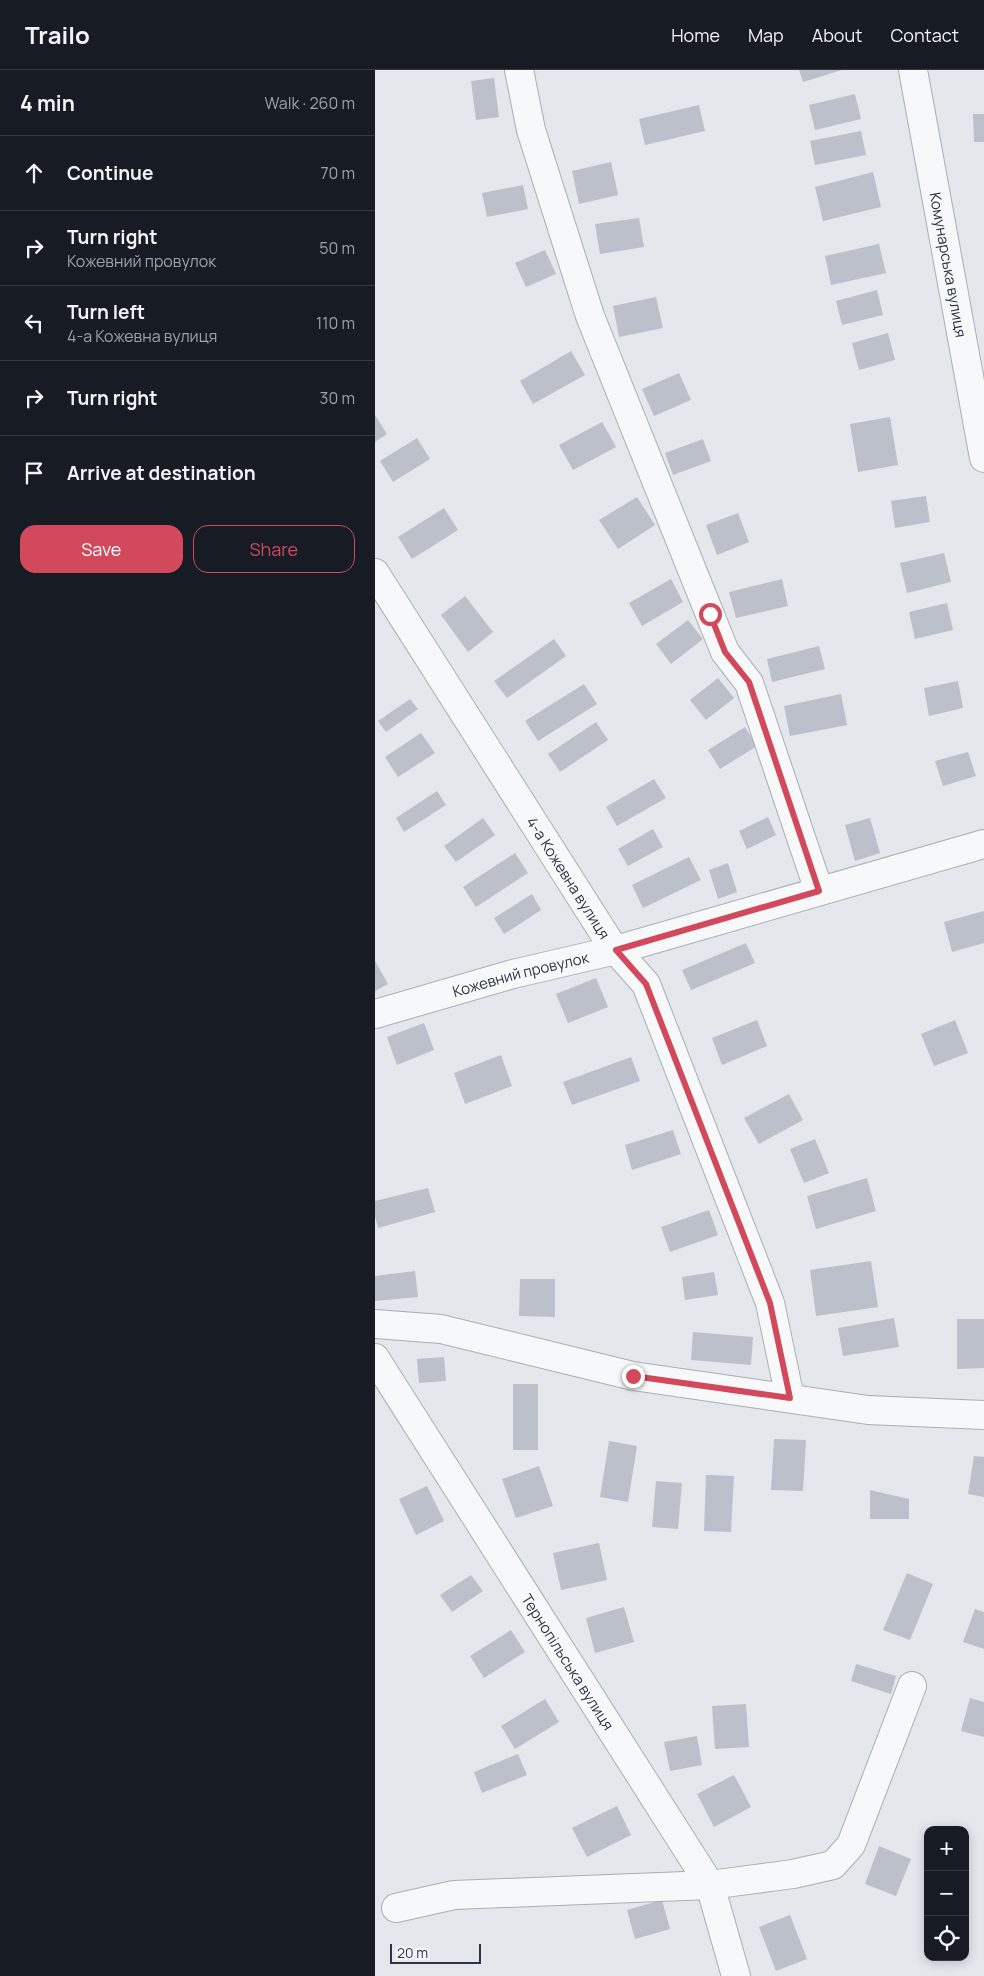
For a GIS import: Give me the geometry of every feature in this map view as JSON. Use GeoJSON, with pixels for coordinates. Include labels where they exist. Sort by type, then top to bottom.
{"type":"FeatureCollection","features":[{"type":"Feature","properties":{"kind":"street"},"geometry":{"type":"LineString","coordinates":[[519,70],[531,130],[590,316],[725,652],[749,682],[819,891]]}},
{"type":"Feature","properties":{"kind":"street","name":"Комунарська вулиця"},"geometry":{"type":"LineString","coordinates":[[913,70],[984,458]]}},
{"type":"Feature","properties":{"kind":"street","name":"4-а Кожевна вулиця"},"geometry":{"type":"LineString","coordinates":[[375,573],[616,950],[646,984],[770,1303],[790,1398]]}},
{"type":"Feature","properties":{"kind":"street","name":"Кожевний провулок"},"geometry":{"type":"LineString","coordinates":[[375,1014],[513,974],[616,950],[984,844]]}},
{"type":"Feature","properties":{"kind":"street"},"geometry":{"type":"LineString","coordinates":[[375,1324],[441,1329],[633,1376],[868,1410],[984,1415]]}},
{"type":"Feature","properties":{"kind":"street","name":"Тернопільська вулиця"},"geometry":{"type":"LineString","coordinates":[[375,1358],[710,1885],[736,1976]]}},
{"type":"Feature","properties":{"kind":"street"},"geometry":{"type":"LineString","coordinates":[[396,1908],[454,1895],[710,1885],[793,1874],[833,1865],[851,1845],[912,1686]]}},
{"type":"Feature","properties":{"kind":"building"},"geometry":{"type":"Polygon","coordinates":[[[799,70],[842,70],[803,82],[799,70]]]}},
{"type":"Feature","properties":{"kind":"building"},"geometry":{"type":"Polygon","coordinates":[[[494,78],[499,117],[476,120],[471,81],[494,78]]]}},
{"type":"Feature","properties":{"kind":"building"},"geometry":{"type":"Polygon","coordinates":[[[855,94],[861,119],[815,130],[809,105],[855,94]]]}},
{"type":"Feature","properties":{"kind":"building"},"geometry":{"type":"Polygon","coordinates":[[[699,105],[705,131],[645,145],[639,119],[699,105]]]}},
{"type":"Feature","properties":{"kind":"building"},"geometry":{"type":"Polygon","coordinates":[[[973,114],[984,114],[984,142],[974,142],[973,114]]]}},
{"type":"Feature","properties":{"kind":"building"},"geometry":{"type":"Polygon","coordinates":[[[861,131],[866,155],[815,165],[810,141],[861,131]]]}},
{"type":"Feature","properties":{"kind":"building"},"geometry":{"type":"Polygon","coordinates":[[[611,162],[618,195],[579,204],[572,171],[611,162]]]}},
{"type":"Feature","properties":{"kind":"building"},"geometry":{"type":"Polygon","coordinates":[[[873,172],[881,207],[823,221],[815,187],[873,172]]]}},
{"type":"Feature","properties":{"kind":"building"},"geometry":{"type":"Polygon","coordinates":[[[523,185],[528,209],[487,217],[482,193],[523,185]]]}},
{"type":"Feature","properties":{"kind":"building"},"geometry":{"type":"Polygon","coordinates":[[[639,218],[644,247],[600,254],[595,224],[639,218]]]}},
{"type":"Feature","properties":{"kind":"building"},"geometry":{"type":"Polygon","coordinates":[[[879,244],[886,273],[831,285],[825,256],[879,244]]]}},
{"type":"Feature","properties":{"kind":"building"},"geometry":{"type":"Polygon","coordinates":[[[545,250],[556,274],[526,287],[515,263],[545,250]]]}},
{"type":"Feature","properties":{"kind":"building"},"geometry":{"type":"Polygon","coordinates":[[[877,290],[883,315],[842,325],[836,301],[877,290]]]}},
{"type":"Feature","properties":{"kind":"building"},"geometry":{"type":"Polygon","coordinates":[[[656,297],[663,328],[619,337],[613,306],[656,297]]]}},
{"type":"Feature","properties":{"kind":"building"},"geometry":{"type":"Polygon","coordinates":[[[888,333],[895,360],[859,370],[852,343],[888,333]]]}},
{"type":"Feature","properties":{"kind":"building"},"geometry":{"type":"Polygon","coordinates":[[[571,351],[585,375],[533,404],[520,381],[571,351]]]}},
{"type":"Feature","properties":{"kind":"building"},"geometry":{"type":"Polygon","coordinates":[[[679,373],[691,400],[654,416],[642,389],[679,373]]]}},
{"type":"Feature","properties":{"kind":"building"},"geometry":{"type":"Polygon","coordinates":[[[375,415],[387,434],[375,442],[375,415]]]}},
{"type":"Feature","properties":{"kind":"building"},"geometry":{"type":"Polygon","coordinates":[[[890,417],[898,465],[858,472],[850,424],[890,417]]]}},
{"type":"Feature","properties":{"kind":"building"},"geometry":{"type":"Polygon","coordinates":[[[602,422],[616,447],[573,470],[559,445],[602,422]]]}},
{"type":"Feature","properties":{"kind":"building"},"geometry":{"type":"Polygon","coordinates":[[[417,438],[430,459],[393,482],[380,461],[417,438]]]}},
{"type":"Feature","properties":{"kind":"building"},"geometry":{"type":"Polygon","coordinates":[[[703,439],[711,461],[673,475],[665,453],[703,439]]]}},
{"type":"Feature","properties":{"kind":"building"},"geometry":{"type":"Polygon","coordinates":[[[926,496],[930,522],[895,528],[891,501],[926,496]]]}},
{"type":"Feature","properties":{"kind":"building"},"geometry":{"type":"Polygon","coordinates":[[[637,497],[655,525],[618,549],[599,520],[637,497]]]}},
{"type":"Feature","properties":{"kind":"building"},"geometry":{"type":"Polygon","coordinates":[[[444,508],[458,530],[412,559],[398,537],[444,508]]]}},
{"type":"Feature","properties":{"kind":"building"},"geometry":{"type":"Polygon","coordinates":[[[738,513],[749,542],[717,555],[706,525],[738,513]]]}},
{"type":"Feature","properties":{"kind":"building"},"geometry":{"type":"Polygon","coordinates":[[[944,553],[951,582],[907,593],[900,563],[944,553]]]}},
{"type":"Feature","properties":{"kind":"building"},"geometry":{"type":"Polygon","coordinates":[[[671,579],[683,602],[642,626],[629,603],[671,579]]]}},
{"type":"Feature","properties":{"kind":"building"},"geometry":{"type":"Polygon","coordinates":[[[782,579],[788,606],[736,618],[729,592],[782,579]]]}},
{"type":"Feature","properties":{"kind":"building"},"geometry":{"type":"Polygon","coordinates":[[[465,596],[493,632],[468,652],[441,615],[465,596]]]}},
{"type":"Feature","properties":{"kind":"building"},"geometry":{"type":"Polygon","coordinates":[[[947,603],[953,630],[915,639],[909,612],[947,603]]]}},
{"type":"Feature","properties":{"kind":"building"},"geometry":{"type":"Polygon","coordinates":[[[688,620],[703,639],[671,664],[656,644],[688,620]]]}},
{"type":"Feature","properties":{"kind":"building"},"geometry":{"type":"Polygon","coordinates":[[[554,639],[566,656],[507,698],[494,681],[554,639]]]}},
{"type":"Feature","properties":{"kind":"building"},"geometry":{"type":"Polygon","coordinates":[[[819,646],[825,669],[772,682],[767,659],[819,646]]]}},
{"type":"Feature","properties":{"kind":"building"},"geometry":{"type":"Polygon","coordinates":[[[718,678],[734,698],[706,720],[690,700],[718,678]]]}},
{"type":"Feature","properties":{"kind":"building"},"geometry":{"type":"Polygon","coordinates":[[[958,681],[963,708],[929,716],[924,688],[958,681]]]}},
{"type":"Feature","properties":{"kind":"building"},"geometry":{"type":"Polygon","coordinates":[[[584,684],[597,704],[538,741],[525,721],[584,684]]]}},
{"type":"Feature","properties":{"kind":"building"},"geometry":{"type":"Polygon","coordinates":[[[841,694],[847,725],[790,736],[784,706],[841,694]]]}},
{"type":"Feature","properties":{"kind":"building"},"geometry":{"type":"Polygon","coordinates":[[[410,699],[418,709],[386,732],[378,721],[410,699]]]}},
{"type":"Feature","properties":{"kind":"building"},"geometry":{"type":"Polygon","coordinates":[[[596,722],[608,740],[560,772],[548,754],[596,722]]]}},
{"type":"Feature","properties":{"kind":"building"},"geometry":{"type":"Polygon","coordinates":[[[745,727],[757,746],[720,769],[708,750],[745,727]]]}},
{"type":"Feature","properties":{"kind":"building"},"geometry":{"type":"Polygon","coordinates":[[[421,733],[435,753],[398,777],[385,757],[421,733]]]}},
{"type":"Feature","properties":{"kind":"building"},"geometry":{"type":"Polygon","coordinates":[[[968,752],[976,776],[943,786],[935,761],[968,752]]]}},
{"type":"Feature","properties":{"kind":"building"},"geometry":{"type":"Polygon","coordinates":[[[654,779],[666,798],[617,826],[606,807],[654,779]]]}},
{"type":"Feature","properties":{"kind":"building"},"geometry":{"type":"Polygon","coordinates":[[[437,791],[446,805],[404,832],[396,818],[437,791]]]}},
{"type":"Feature","properties":{"kind":"building"},"geometry":{"type":"Polygon","coordinates":[[[768,817],[776,835],[747,849],[739,831],[768,817]]]}},
{"type":"Feature","properties":{"kind":"building"},"geometry":{"type":"Polygon","coordinates":[[[483,818],[495,835],[456,862],[444,846],[483,818]]]}},
{"type":"Feature","properties":{"kind":"building"},"geometry":{"type":"Polygon","coordinates":[[[870,818],[880,853],[855,861],[845,825],[870,818]]]}},
{"type":"Feature","properties":{"kind":"building"},"geometry":{"type":"Polygon","coordinates":[[[653,829],[663,847],[628,866],[618,849],[653,829]]]}},
{"type":"Feature","properties":{"kind":"building"},"geometry":{"type":"Polygon","coordinates":[[[515,853],[528,873],[476,907],[463,887],[515,853]]]}},
{"type":"Feature","properties":{"kind":"building"},"geometry":{"type":"Polygon","coordinates":[[[689,857],[701,880],[643,908],[632,885],[689,857]]]}},
{"type":"Feature","properties":{"kind":"building"},"geometry":{"type":"Polygon","coordinates":[[[728,863],[737,892],[718,899],[709,870],[728,863]]]}},
{"type":"Feature","properties":{"kind":"building"},"geometry":{"type":"Polygon","coordinates":[[[532,894],[541,910],[504,934],[494,918],[532,894]]]}},
{"type":"Feature","properties":{"kind":"building"},"geometry":{"type":"Polygon","coordinates":[[[984,911],[984,943],[952,952],[944,922],[984,911]]]}},
{"type":"Feature","properties":{"kind":"building"},"geometry":{"type":"Polygon","coordinates":[[[746,943],[755,963],[691,990],[682,970],[746,943]]]}},
{"type":"Feature","properties":{"kind":"building"},"geometry":{"type":"Polygon","coordinates":[[[375,961],[388,984],[375,991],[375,961]]]}},
{"type":"Feature","properties":{"kind":"building"},"geometry":{"type":"Polygon","coordinates":[[[596,978],[608,1007],[568,1023],[556,994],[596,978]]]}},
{"type":"Feature","properties":{"kind":"building"},"geometry":{"type":"Polygon","coordinates":[[[757,1020],[767,1046],[722,1065],[712,1038],[757,1020]]]}},
{"type":"Feature","properties":{"kind":"building"},"geometry":{"type":"Polygon","coordinates":[[[955,1020],[968,1053],[934,1066],[921,1034],[955,1020]]]}},
{"type":"Feature","properties":{"kind":"building"},"geometry":{"type":"Polygon","coordinates":[[[424,1023],[434,1050],[397,1065],[387,1037],[424,1023]]]}},
{"type":"Feature","properties":{"kind":"building"},"geometry":{"type":"Polygon","coordinates":[[[501,1055],[512,1086],[465,1104],[454,1073],[501,1055]]]}},
{"type":"Feature","properties":{"kind":"building"},"geometry":{"type":"Polygon","coordinates":[[[631,1057],[640,1081],[572,1105],[563,1082],[631,1057]]]}},
{"type":"Feature","properties":{"kind":"building"},"geometry":{"type":"Polygon","coordinates":[[[789,1094],[803,1120],[759,1144],[744,1118],[789,1094]]]}},
{"type":"Feature","properties":{"kind":"building"},"geometry":{"type":"Polygon","coordinates":[[[673,1130],[681,1154],[632,1170],[625,1145],[673,1130]]]}},
{"type":"Feature","properties":{"kind":"building"},"geometry":{"type":"Polygon","coordinates":[[[815,1139],[829,1173],[804,1183],[790,1149],[815,1139]]]}},
{"type":"Feature","properties":{"kind":"building"},"geometry":{"type":"Polygon","coordinates":[[[867,1178],[876,1211],[816,1229],[807,1196],[867,1178]]]}},
{"type":"Feature","properties":{"kind":"building"},"geometry":{"type":"Polygon","coordinates":[[[428,1188],[435,1212],[378,1228],[375,1216],[375,1201],[428,1188]]]}},
{"type":"Feature","properties":{"kind":"building"},"geometry":{"type":"Polygon","coordinates":[[[709,1210],[718,1235],[670,1252],[661,1227],[709,1210]]]}},
{"type":"Feature","properties":{"kind":"building"},"geometry":{"type":"Polygon","coordinates":[[[871,1261],[878,1307],[816,1316],[810,1270],[871,1261]]]}},
{"type":"Feature","properties":{"kind":"building"},"geometry":{"type":"Polygon","coordinates":[[[415,1271],[418,1297],[375,1301],[375,1276],[415,1271]]]}},
{"type":"Feature","properties":{"kind":"building"},"geometry":{"type":"Polygon","coordinates":[[[714,1272],[718,1295],[685,1300],[682,1277],[714,1272]]]}},
{"type":"Feature","properties":{"kind":"building"},"geometry":{"type":"Polygon","coordinates":[[[520,1279],[555,1279],[555,1317],[519,1316],[520,1279]]]}},
{"type":"Feature","properties":{"kind":"building"},"geometry":{"type":"Polygon","coordinates":[[[894,1318],[899,1347],[843,1356],[838,1328],[894,1318]]]}},
{"type":"Feature","properties":{"kind":"building"},"geometry":{"type":"Polygon","coordinates":[[[957,1319],[984,1319],[984,1368],[957,1369],[957,1319]]]}},
{"type":"Feature","properties":{"kind":"building"},"geometry":{"type":"Polygon","coordinates":[[[693,1332],[753,1337],[751,1365],[691,1360],[693,1332]]]}},
{"type":"Feature","properties":{"kind":"building"},"geometry":{"type":"Polygon","coordinates":[[[444,1357],[446,1381],[419,1383],[417,1359],[444,1357]]]}},
{"type":"Feature","properties":{"kind":"building"},"geometry":{"type":"Polygon","coordinates":[[[513,1384],[538,1384],[538,1450],[513,1450],[513,1384]]]}},
{"type":"Feature","properties":{"kind":"building"},"geometry":{"type":"Polygon","coordinates":[[[774,1439],[806,1440],[803,1491],[771,1490],[774,1439]]]}},
{"type":"Feature","properties":{"kind":"building"},"geometry":{"type":"Polygon","coordinates":[[[609,1441],[637,1446],[628,1502],[600,1497],[609,1441]]]}},
{"type":"Feature","properties":{"kind":"building"},"geometry":{"type":"Polygon","coordinates":[[[974,1456],[984,1457],[984,1497],[968,1494],[974,1456]]]}},
{"type":"Feature","properties":{"kind":"building"},"geometry":{"type":"Polygon","coordinates":[[[539,1466],[553,1506],[516,1518],[502,1479],[539,1466]]]}},
{"type":"Feature","properties":{"kind":"building"},"geometry":{"type":"Polygon","coordinates":[[[706,1475],[734,1476],[731,1532],[704,1531],[706,1475]]]}},
{"type":"Feature","properties":{"kind":"building"},"geometry":{"type":"Polygon","coordinates":[[[656,1481],[682,1483],[678,1529],[652,1527],[656,1481]]]}},
{"type":"Feature","properties":{"kind":"building"},"geometry":{"type":"Polygon","coordinates":[[[427,1486],[444,1521],[416,1535],[399,1499],[427,1486]]]}},
{"type":"Feature","properties":{"kind":"building"},"geometry":{"type":"Polygon","coordinates":[[[870,1490],[909,1499],[909,1519],[870,1519],[870,1490]]]}},
{"type":"Feature","properties":{"kind":"building"},"geometry":{"type":"Polygon","coordinates":[[[599,1543],[607,1580],[561,1590],[553,1553],[599,1543]]]}},
{"type":"Feature","properties":{"kind":"building"},"geometry":{"type":"Polygon","coordinates":[[[907,1573],[933,1584],[910,1640],[883,1630],[907,1573]]]}},
{"type":"Feature","properties":{"kind":"building"},"geometry":{"type":"Polygon","coordinates":[[[471,1575],[483,1591],[452,1612],[440,1595],[471,1575]]]}},
{"type":"Feature","properties":{"kind":"building"},"geometry":{"type":"Polygon","coordinates":[[[624,1607],[634,1642],[595,1653],[586,1618],[624,1607]]]}},
{"type":"Feature","properties":{"kind":"building"},"geometry":{"type":"Polygon","coordinates":[[[975,1609],[984,1612],[984,1649],[963,1642],[975,1609]]]}},
{"type":"Feature","properties":{"kind":"building"},"geometry":{"type":"Polygon","coordinates":[[[511,1630],[525,1652],[484,1678],[470,1656],[511,1630]]]}},
{"type":"Feature","properties":{"kind":"building"},"geometry":{"type":"Polygon","coordinates":[[[856,1664],[896,1676],[891,1694],[851,1681],[856,1664]]]}},
{"type":"Feature","properties":{"kind":"building"},"geometry":{"type":"Polygon","coordinates":[[[970,1698],[984,1702],[984,1737],[961,1731],[970,1698]]]}},
{"type":"Feature","properties":{"kind":"building"},"geometry":{"type":"Polygon","coordinates":[[[545,1699],[559,1722],[515,1749],[501,1726],[545,1699]]]}},
{"type":"Feature","properties":{"kind":"building"},"geometry":{"type":"Polygon","coordinates":[[[746,1704],[749,1747],[715,1749],[712,1706],[746,1704]]]}},
{"type":"Feature","properties":{"kind":"building"},"geometry":{"type":"Polygon","coordinates":[[[697,1736],[702,1765],[670,1771],[664,1742],[697,1736]]]}},
{"type":"Feature","properties":{"kind":"building"},"geometry":{"type":"Polygon","coordinates":[[[518,1754],[527,1775],[482,1793],[474,1772],[518,1754]]]}},
{"type":"Feature","properties":{"kind":"building"},"geometry":{"type":"Polygon","coordinates":[[[734,1775],[751,1807],[714,1827],[697,1794],[734,1775]]]}},
{"type":"Feature","properties":{"kind":"building"},"geometry":{"type":"Polygon","coordinates":[[[617,1806],[631,1835],[587,1857],[572,1828],[617,1806]]]}},
{"type":"Feature","properties":{"kind":"building"},"geometry":{"type":"Polygon","coordinates":[[[879,1846],[911,1859],[896,1896],[865,1884],[879,1846]]]}},
{"type":"Feature","properties":{"kind":"building"},"geometry":{"type":"Polygon","coordinates":[[[662,1900],[670,1929],[635,1939],[627,1910],[662,1900]]]}},
{"type":"Feature","properties":{"kind":"building"},"geometry":{"type":"Polygon","coordinates":[[[790,1915],[807,1959],[776,1971],[759,1927],[790,1915]]]}},
{"type":"Feature","properties":{"kind":"route"},"geometry":{"type":"LineString","coordinates":[[633,1376],[790,1398],[770,1303],[646,984],[616,950],[819,891],[749,682],[725,652],[710,614]]}}]}
